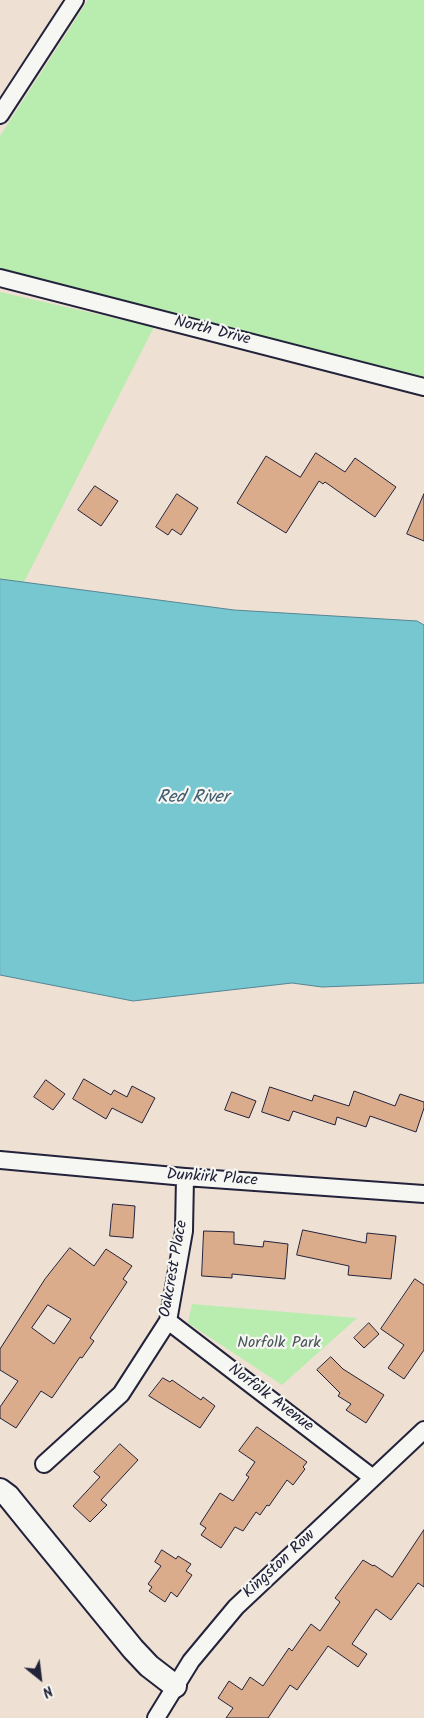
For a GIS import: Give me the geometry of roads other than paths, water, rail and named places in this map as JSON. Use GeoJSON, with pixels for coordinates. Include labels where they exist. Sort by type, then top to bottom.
{"type":"FeatureCollection","features":[{"type":"Feature","properties":{"kind":"main road"},"geometry":{"type":"LineString","coordinates":[[0,1490],[29,1521],[133,1649],[149,1666],[175,1686]]}},
{"type":"Feature","properties":{"kind":"street"},"geometry":{"type":"LineString","coordinates":[[0,115],[75,0]]}},
{"type":"Feature","properties":{"kind":"street","name":"North Drive"},"geometry":{"type":"LineString","coordinates":[[0,278],[424,386]]}},
{"type":"Feature","properties":{"kind":"street","name":"Dunkirk Place"},"geometry":{"type":"LineString","coordinates":[[0,1160],[185,1177],[424,1194]]}},
{"type":"Feature","properties":{"kind":"street","name":"Oakcrest Place"},"geometry":{"type":"LineString","coordinates":[[44,1464],[121,1394],[168,1321],[184,1231],[185,1177]]}},
{"type":"Feature","properties":{"kind":"street","name":"Norfolk Avenue"},"geometry":{"type":"LineString","coordinates":[[168,1321],[373,1478]]}},
{"type":"Feature","properties":{"kind":"street","name":"Kingston Row"},"geometry":{"type":"LineString","coordinates":[[156,1718],[202,1647],[236,1607],[424,1430]]}},
{"type":"Feature","properties":{"kind":"water","name":"Red River"},"geometry":{"type":"Polygon","coordinates":[[[0,579],[234,610],[417,621],[424,625],[424,983],[322,987],[292,983],[133,1001],[0,975],[0,579]]]}},
{"type":"Feature","properties":{"kind":"park label","name":"Norfolk Park"},"geometry":{"type":"Point","coordinates":[279,1344]}}]}
